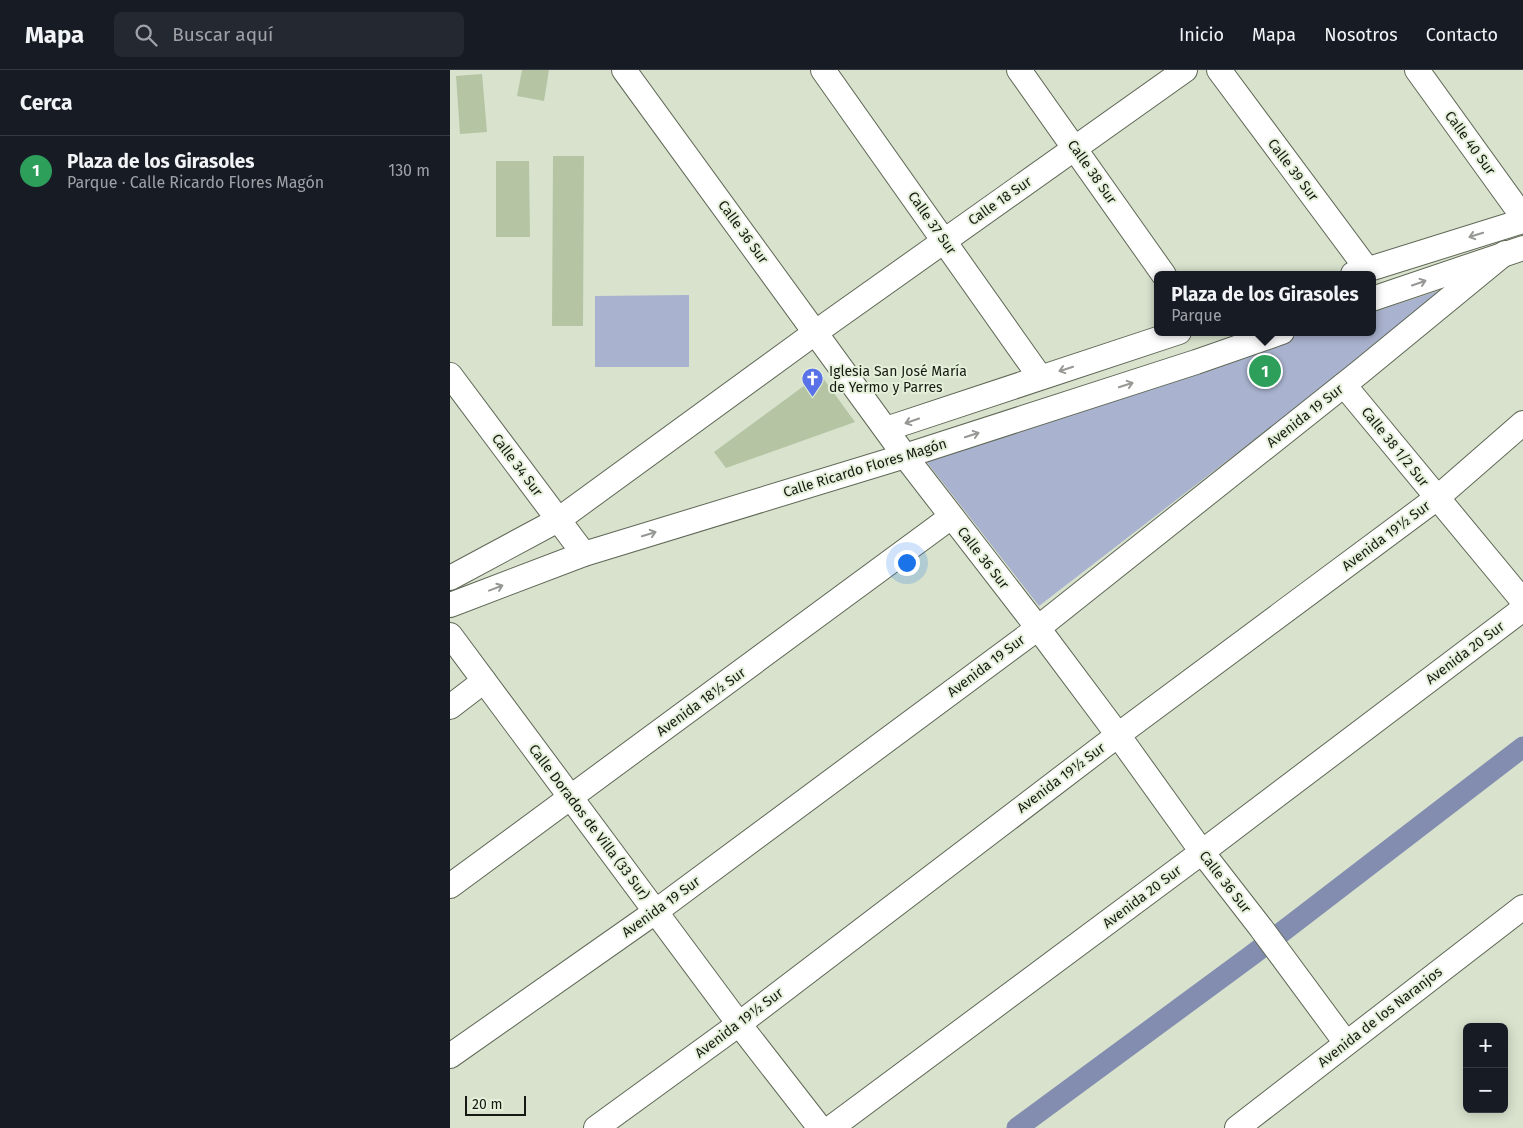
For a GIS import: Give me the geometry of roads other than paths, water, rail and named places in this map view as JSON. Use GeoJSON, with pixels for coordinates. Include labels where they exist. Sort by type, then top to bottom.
{"type":"FeatureCollection","features":[{"type":"Feature","properties":{"kind":"street","name":"Calle 36 Sur"},"geometry":{"type":"LineString","coordinates":[[624,70],[905,456],[1038,628],[1202,852],[1346,1043]]}},
{"type":"Feature","properties":{"kind":"street","name":"Calle 37 Sur"},"geometry":{"type":"LineString","coordinates":[[823,70],[945,240],[1040,377]]}},
{"type":"Feature","properties":{"kind":"street","name":"Calle 38 Sur"},"geometry":{"type":"LineString","coordinates":[[1019,70],[1161,271]]}},
{"type":"Feature","properties":{"kind":"street","name":"Calle 18 Sur"},"geometry":{"type":"LineString","coordinates":[[816,332],[1185,70]]}},
{"type":"Feature","properties":{"kind":"street","name":"Calle 39 Sur"},"geometry":{"type":"LineString","coordinates":[[1219,70],[1358,271]]}},
{"type":"Feature","properties":{"kind":"street","name":"Calle 40 Sur"},"geometry":{"type":"LineString","coordinates":[[1417,70],[1523,219]]}},
{"type":"Feature","properties":{"kind":"street"},"geometry":{"type":"LineString","coordinates":[[1362,271],[1523,219]]}},
{"type":"Feature","properties":{"kind":"street"},"geometry":{"type":"LineString","coordinates":[[1376,298],[1518,250]]}},
{"type":"Feature","properties":{"kind":"street","name":"Avenida 19 Sur"},"geometry":{"type":"LineString","coordinates":[[450,1056],[655,912],[1038,628],[1344,385],[1518,250]]}},
{"type":"Feature","properties":{"kind":"street"},"geometry":{"type":"LineString","coordinates":[[450,578],[558,520],[816,332]]}},
{"type":"Feature","properties":{"kind":"street"},"geometry":{"type":"LineString","coordinates":[[886,429],[1167,336]]}},
{"type":"Feature","properties":{"kind":"street","name":"Calle Ricardo Flores Magón"},"geometry":{"type":"LineString","coordinates":[[450,605],[584,554],[905,456],[1271,336]]}},
{"type":"Feature","properties":{"kind":"street","name":"Calle 34 Sur"},"geometry":{"type":"LineString","coordinates":[[450,375],[584,554]]}},
{"type":"Feature","properties":{"kind":"street","name":"Calle 38 1/2 Sur"},"geometry":{"type":"LineString","coordinates":[[1344,385],[1523,600]]}},
{"type":"Feature","properties":{"kind":"street","name":"Avenida 19½ Sur"},"geometry":{"type":"LineString","coordinates":[[596,1128],[739,1024],[1118,735],[1437,498],[1523,423]]}},
{"type":"Feature","properties":{"kind":"street","name":"Avenida 18½ Sur"},"geometry":{"type":"LineString","coordinates":[[450,886],[951,517]]}},
{"type":"Feature","properties":{"kind":"street","name":"Avenida 20 Sur"},"geometry":{"type":"LineString","coordinates":[[832,1128],[1202,852],[1523,609]]}},
{"type":"Feature","properties":{"kind":"street","name":"Calle Dorados de Villa (33 Sur)"},"geometry":{"type":"LineString","coordinates":[[450,635],[739,1024],[820,1128]]}},
{"type":"Feature","properties":{"kind":"street"},"geometry":{"type":"LineString","coordinates":[[450,707],[484,681]]}},
{"type":"Feature","properties":{"kind":"street","name":"Avenida de los Naranjos"},"geometry":{"type":"LineString","coordinates":[[1237,1128],[1523,907]]}},
{"type":"Feature","properties":{"kind":"waterway"},"geometry":{"type":"LineString","coordinates":[[1017,1128],[1252,955],[1523,747]]}},
{"type":"Feature","properties":{"kind":"place","name":"Plaza de los Girasoles"},"geometry":{"type":"Point","coordinates":[1265,371]}},
{"type":"Feature","properties":{"kind":"place","name":"Iglesia San José María de Yermo y Parres"},"geometry":{"type":"Point","coordinates":[813,398]}}]}
